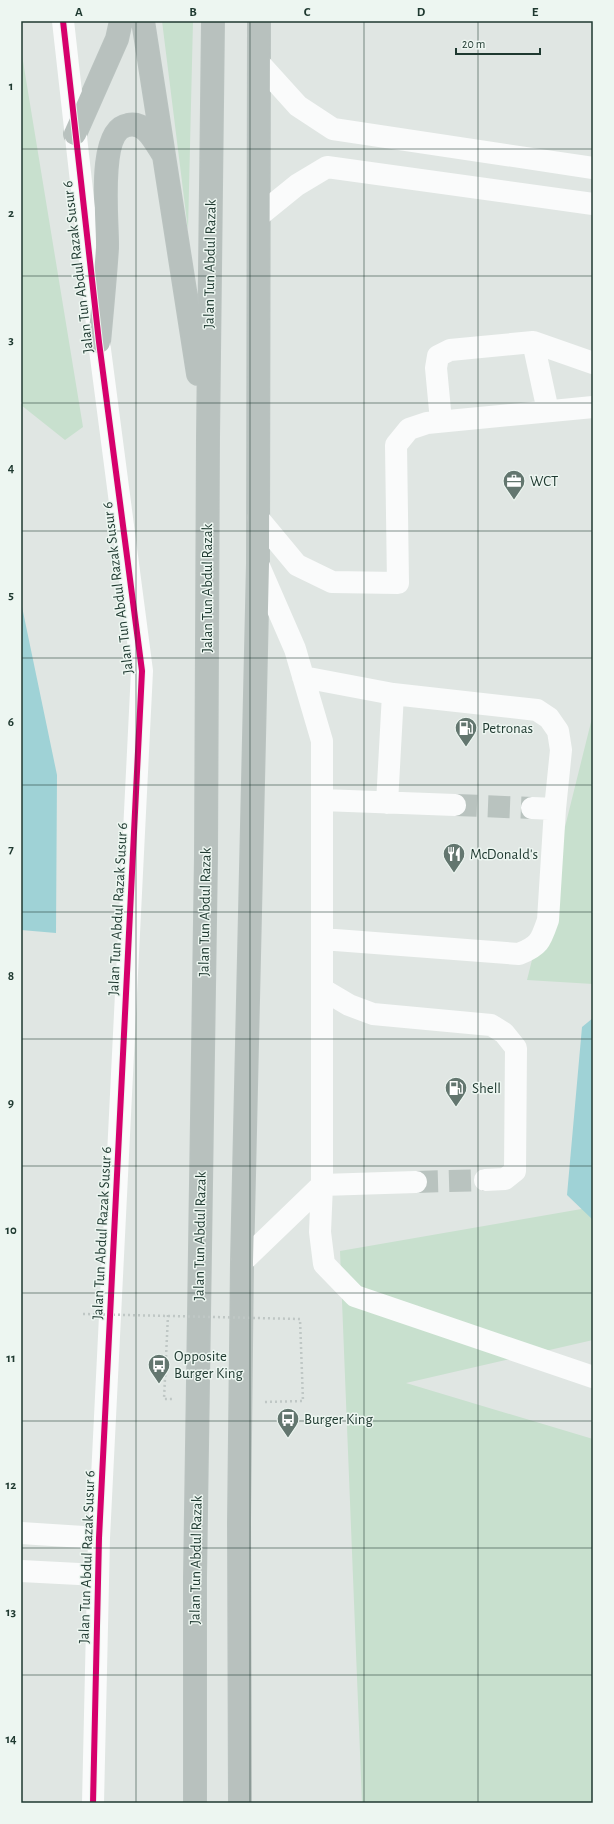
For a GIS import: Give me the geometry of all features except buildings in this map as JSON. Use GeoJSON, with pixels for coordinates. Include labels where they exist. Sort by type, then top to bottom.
{"type":"FeatureCollection","features":[{"type":"Feature","properties":{"kind":"highway"},"geometry":{"type":"LineString","coordinates":[[75,134],[117,39],[121,21]]}},
{"type":"Feature","properties":{"kind":"highway"},"geometry":{"type":"LineString","coordinates":[[143,21],[208,437]]}},
{"type":"Feature","properties":{"kind":"highway","name":"Jalan Tun Abdul Razak"},"geometry":{"type":"LineString","coordinates":[[195,1803],[195,1578],[206,856],[208,437],[213,21]]}},
{"type":"Feature","properties":{"kind":"highway"},"geometry":{"type":"LineString","coordinates":[[240,1803],[242,1262],[258,564],[260,215],[259,21]]}},
{"type":"Feature","properties":{"kind":"highway"},"geometry":{"type":"LineString","coordinates":[[99,342],[107,246],[105,172],[110,148],[117,132],[126,125],[136,124],[150,133],[165,158]]}},
{"type":"Feature","properties":{"kind":"street","name":"Jalan Tun Abdul Razak Susur 6"},"geometry":{"type":"LineString","coordinates":[[63,21],[99,342],[142,671],[99,1538],[93,1803]]}},
{"type":"Feature","properties":{"kind":"street"},"geometry":{"type":"LineString","coordinates":[[259,63],[298,106],[334,129],[593,168]]}},
{"type":"Feature","properties":{"kind":"street"},"geometry":{"type":"LineString","coordinates":[[260,215],[297,185],[327,167],[593,204]]}},
{"type":"Feature","properties":{"kind":"street"},"geometry":{"type":"LineString","coordinates":[[441,421],[436,368],[438,356],[450,350],[533,342],[593,362]]}},
{"type":"Feature","properties":{"kind":"street"},"geometry":{"type":"LineString","coordinates":[[533,342],[548,411]]}},
{"type":"Feature","properties":{"kind":"street"},"geometry":{"type":"LineString","coordinates":[[258,518],[297,565],[332,582],[398,583],[396,445],[409,429],[427,423],[441,421],[593,407]]}},
{"type":"Feature","properties":{"kind":"street"},"geometry":{"type":"LineString","coordinates":[[258,564],[295,649],[322,741],[322,1185],[320,1232],[324,1264],[355,1296],[593,1377]]}},
{"type":"Feature","properties":{"kind":"street"},"geometry":{"type":"LineString","coordinates":[[303,677],[393,694],[537,710],[549,718],[558,732],[562,750],[555,809],[548,920],[542,937],[534,948],[519,954],[322,939]]}},
{"type":"Feature","properties":{"kind":"street"},"geometry":{"type":"LineString","coordinates":[[387,803],[393,694]]}},
{"type":"Feature","properties":{"kind":"street"},"geometry":{"type":"LineString","coordinates":[[322,800],[455,805]]}},
{"type":"Feature","properties":{"kind":"street"},"geometry":{"type":"LineString","coordinates":[[532,808],[555,809]]}},
{"type":"Feature","properties":{"kind":"street"},"geometry":{"type":"LineString","coordinates":[[322,989],[348,1005],[373,1014],[491,1025],[504,1034],[516,1048],[515,1171],[505,1179],[485,1180]]}},
{"type":"Feature","properties":{"kind":"street"},"geometry":{"type":"LineString","coordinates":[[242,1262],[322,1185],[416,1182]]}},
{"type":"Feature","properties":{"kind":"street"},"geometry":{"type":"LineString","coordinates":[[21,1533],[99,1538]]}},
{"type":"Feature","properties":{"kind":"street"},"geometry":{"type":"LineString","coordinates":[[21,1571],[98,1575]]}},
{"type":"Feature","properties":{"kind":"path"},"geometry":{"type":"LineString","coordinates":[[83,1314],[300,1319],[303,1401],[241,1402]]}},
{"type":"Feature","properties":{"kind":"path"},"geometry":{"type":"LineString","coordinates":[[164,1399],[168,1315]]}},
{"type":"Feature","properties":{"kind":"green space"},"geometry":{"type":"Polygon","coordinates":[[[162,21],[193,21],[188,230],[162,21]]]}},
{"type":"Feature","properties":{"kind":"green space"},"geometry":{"type":"Polygon","coordinates":[[[21,49],[83,427],[65,440],[21,405],[21,49]]]}},
{"type":"Feature","properties":{"kind":"green space"},"geometry":{"type":"Polygon","coordinates":[[[593,714],[593,984],[527,980],[593,714]]]}},
{"type":"Feature","properties":{"kind":"green space"},"geometry":{"type":"Polygon","coordinates":[[[593,1207],[593,1340],[406,1383],[593,1439],[593,1803],[362,1803],[340,1251],[593,1207]]]}},
{"type":"Feature","properties":{"kind":"water"},"geometry":{"type":"Polygon","coordinates":[[[21,602],[57,775],[56,933],[21,930],[21,602]]]}},
{"type":"Feature","properties":{"kind":"water"},"geometry":{"type":"Polygon","coordinates":[[[593,1018],[593,1220],[567,1195],[582,1027],[593,1018]]]}},
{"type":"Feature","properties":{"kind":"tunnel"},"geometry":{"type":"LineString","coordinates":[[455,805],[532,808]]}},
{"type":"Feature","properties":{"kind":"tunnel"},"geometry":{"type":"LineString","coordinates":[[416,1182],[485,1180]]}},
{"type":"Feature","properties":{"kind":"cycle path"},"geometry":{"type":"LineString","coordinates":[[63,21],[99,342],[142,671],[99,1538],[93,1803]]}},
{"type":"Feature","properties":{"kind":"place","name":"WCT"},"geometry":{"type":"Point","coordinates":[514,500]}},
{"type":"Feature","properties":{"kind":"place","name":"Petronas"},"geometry":{"type":"Point","coordinates":[466,748]}},
{"type":"Feature","properties":{"kind":"place","name":"McDonald's"},"geometry":{"type":"Point","coordinates":[454,874]}},
{"type":"Feature","properties":{"kind":"place","name":"Shell"},"geometry":{"type":"Point","coordinates":[456,1108]}},
{"type":"Feature","properties":{"kind":"place","name":"Opposite Burger King"},"geometry":{"type":"Point","coordinates":[159,1384]}},
{"type":"Feature","properties":{"kind":"place","name":"Burger King"},"geometry":{"type":"Point","coordinates":[288,1438]}}]}
